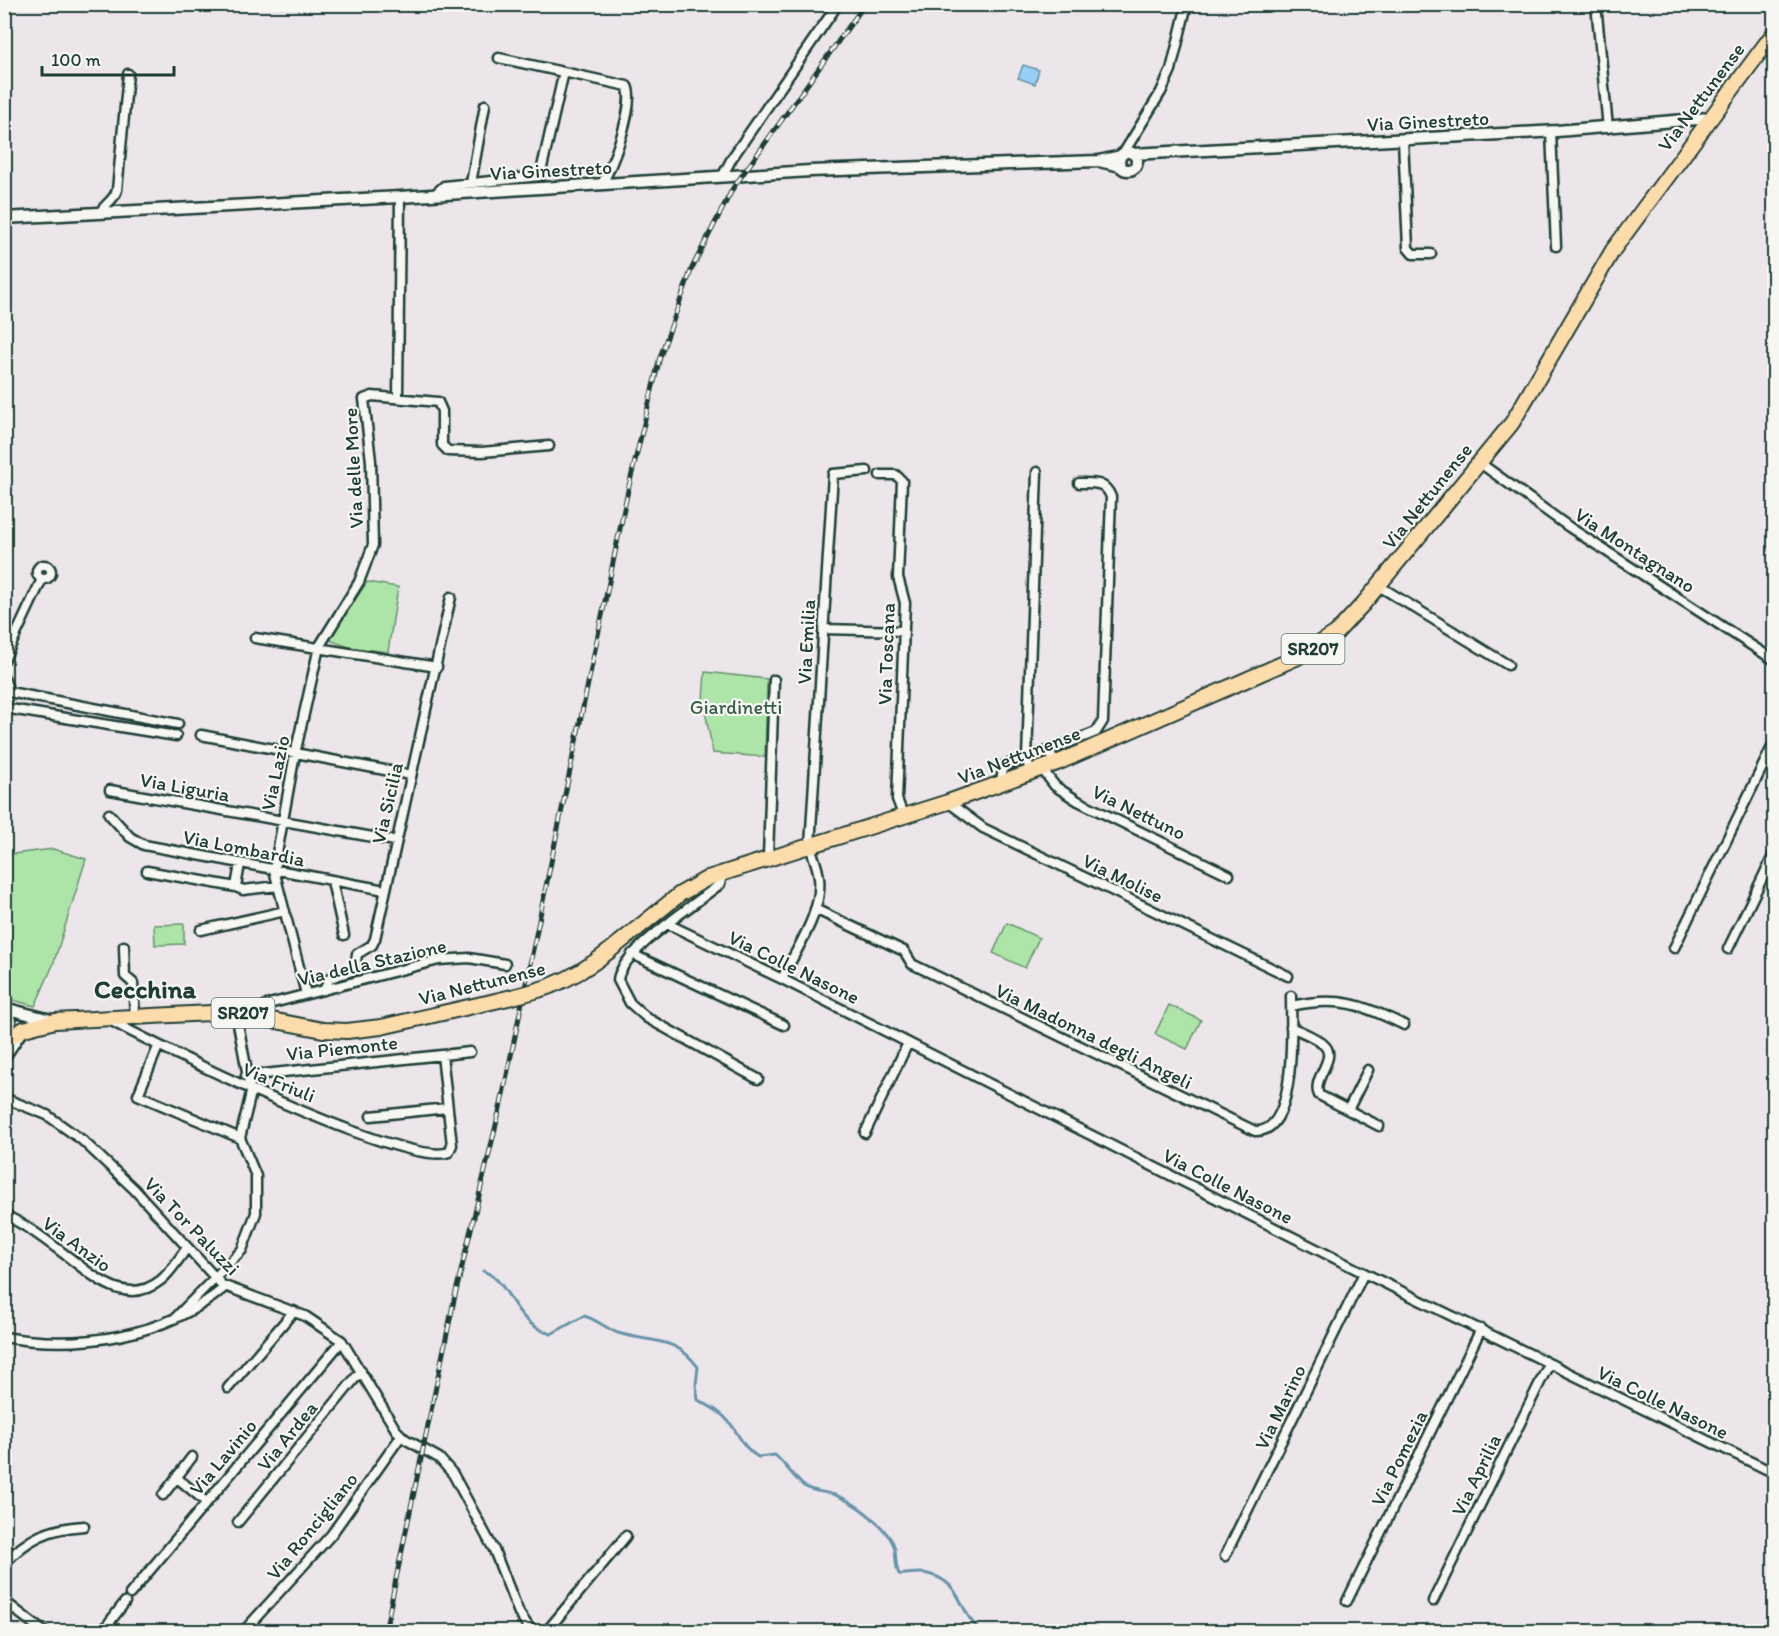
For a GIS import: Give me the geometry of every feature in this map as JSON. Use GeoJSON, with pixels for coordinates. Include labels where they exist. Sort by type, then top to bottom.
{"type":"FeatureCollection","features":[{"type":"Feature","properties":{"kind":"main road","name":"Via Nettunense"},"geometry":{"type":"LineString","coordinates":[[6,1040],[24,1029],[55,1021],[243,1013],[323,1030],[347,1031],[381,1027],[554,986],[579,974],[680,894],[723,872],[1036,772],[1212,697],[1304,654],[1341,629],[1480,463],[1517,413],[1612,250],[1774,34]]}},
{"type":"Feature","properties":{"kind":"street"},"geometry":{"type":"LineString","coordinates":[[722,177],[838,4]]}},
{"type":"Feature","properties":{"kind":"street"},"geometry":{"type":"LineString","coordinates":[[1127,159],[1136,134],[1171,70],[1187,4]]}},
{"type":"Feature","properties":{"kind":"street"},"geometry":{"type":"LineString","coordinates":[[1596,4],[1608,128]]}},
{"type":"Feature","properties":{"kind":"street"},"geometry":{"type":"LineString","coordinates":[[499,58],[622,83],[629,88],[630,99],[617,149],[610,170],[601,185]]}},
{"type":"Feature","properties":{"kind":"street"},"geometry":{"type":"LineString","coordinates":[[100,213],[104,206],[114,199],[117,190],[128,74]]}},
{"type":"Feature","properties":{"kind":"street"},"geometry":{"type":"LineString","coordinates":[[434,195],[442,186],[540,176],[563,76]]}},
{"type":"Feature","properties":{"kind":"street"},"geometry":{"type":"LineString","coordinates":[[471,183],[485,105]]}},
{"type":"Feature","properties":{"kind":"street","name":"Via Ginestreto"},"geometry":{"type":"LineString","coordinates":[[4,218],[949,165],[1099,161],[1127,159],[1149,154],[1551,132],[1709,118]]}},
{"type":"Feature","properties":{"kind":"street"},"geometry":{"type":"LineString","coordinates":[[1551,132],[1556,246]]}},
{"type":"Feature","properties":{"kind":"street"},"geometry":{"type":"LineString","coordinates":[[1403,140],[1408,248],[1413,254],[1431,254]]}},
{"type":"Feature","properties":{"kind":"street"},"geometry":{"type":"LineString","coordinates":[[398,397],[400,197]]}},
{"type":"Feature","properties":{"kind":"street","name":"Via delle More"},"geometry":{"type":"LineString","coordinates":[[366,568],[374,532],[370,451],[363,402],[370,396],[434,400],[440,403],[442,445],[448,451],[489,452],[549,446]]}},
{"type":"Feature","properties":{"kind":"street","name":"Via Montagnano"},"geometry":{"type":"LineString","coordinates":[[1480,463],[1560,521],[1774,660]]}},
{"type":"Feature","properties":{"kind":"street","name":"Via Emilia"},"geometry":{"type":"LineString","coordinates":[[810,846],[833,474],[867,471]]}},
{"type":"Feature","properties":{"kind":"street"},"geometry":{"type":"LineString","coordinates":[[1036,772],[1027,758],[1037,472]]}},
{"type":"Feature","properties":{"kind":"street","name":"Via Toscana"},"geometry":{"type":"LineString","coordinates":[[880,475],[896,476],[902,481],[898,577],[905,599],[897,799],[903,815]]}},
{"type":"Feature","properties":{"kind":"street"},"geometry":{"type":"LineString","coordinates":[[1001,784],[1003,766],[1096,732],[1103,721],[1111,497],[1108,489],[1101,484],[1079,483]]}},
{"type":"Feature","properties":{"kind":"street","name":"Via Lazio"},"geometry":{"type":"LineString","coordinates":[[306,994],[274,870],[295,754],[319,647],[366,568]]}},
{"type":"Feature","properties":{"kind":"street"},"geometry":{"type":"LineString","coordinates":[[4,660],[42,579]]}},
{"type":"Feature","properties":{"kind":"street"},"geometry":{"type":"LineString","coordinates":[[1378,586],[1508,665]]}},
{"type":"Feature","properties":{"kind":"street","name":"Via Sicilia"},"geometry":{"type":"LineString","coordinates":[[324,990],[330,978],[355,970],[357,954],[374,942],[451,597]]}},
{"type":"Feature","properties":{"kind":"street"},"geometry":{"type":"LineString","coordinates":[[823,629],[904,631]]}},
{"type":"Feature","properties":{"kind":"street"},"geometry":{"type":"LineString","coordinates":[[255,638],[437,666]]}},
{"type":"Feature","properties":{"kind":"street"},"geometry":{"type":"LineString","coordinates":[[4,678],[7,692],[178,724]]}},
{"type":"Feature","properties":{"kind":"street"},"geometry":{"type":"LineString","coordinates":[[768,858],[774,680]]}},
{"type":"Feature","properties":{"kind":"street"},"geometry":{"type":"LineString","coordinates":[[4,708],[176,736]]}},
{"type":"Feature","properties":{"kind":"street"},"geometry":{"type":"LineString","coordinates":[[201,735],[411,775]]}},
{"type":"Feature","properties":{"kind":"street"},"geometry":{"type":"LineString","coordinates":[[1674,948],[1774,743]]}},
{"type":"Feature","properties":{"kind":"street"},"geometry":{"type":"LineString","coordinates":[[1048,751],[1057,763]]}},
{"type":"Feature","properties":{"kind":"street","name":"Via Nettuno"},"geometry":{"type":"LineString","coordinates":[[1036,772],[1078,801],[1228,875]]}},
{"type":"Feature","properties":{"kind":"street","name":"Via Liguria"},"geometry":{"type":"LineString","coordinates":[[110,790],[395,841]]}},
{"type":"Feature","properties":{"kind":"street","name":"Via Molise"},"geometry":{"type":"LineString","coordinates":[[948,802],[988,830],[1288,976]]}},
{"type":"Feature","properties":{"kind":"street","name":"Via Lombardia"},"geometry":{"type":"LineString","coordinates":[[109,814],[130,837],[141,844],[385,890]]}},
{"type":"Feature","properties":{"kind":"street"},"geometry":{"type":"LineString","coordinates":[[782,979],[815,909],[819,878],[810,846]]}},
{"type":"Feature","properties":{"kind":"street"},"geometry":{"type":"LineString","coordinates":[[1728,949],[1774,854]]}},
{"type":"Feature","properties":{"kind":"street"},"geometry":{"type":"LineString","coordinates":[[236,887],[240,864]]}},
{"type":"Feature","properties":{"kind":"street"},"geometry":{"type":"LineString","coordinates":[[147,871],[243,890],[279,886]]}},
{"type":"Feature","properties":{"kind":"street"},"geometry":{"type":"LineString","coordinates":[[723,872],[720,884],[632,954],[619,972],[618,980],[635,1008],[647,1018],[758,1079]]}},
{"type":"Feature","properties":{"kind":"street"},"geometry":{"type":"LineString","coordinates":[[332,880],[344,935]]}},
{"type":"Feature","properties":{"kind":"street","name":"Via Madonna degli Angeli"},"geometry":{"type":"LineString","coordinates":[[815,909],[904,951],[912,964],[1251,1130],[1268,1130],[1276,1122],[1290,1073],[1291,1001],[1324,1000],[1354,1003],[1404,1026]]}},
{"type":"Feature","properties":{"kind":"street"},"geometry":{"type":"LineString","coordinates":[[201,930],[285,911]]}},
{"type":"Feature","properties":{"kind":"street","name":"Via Colle Nasone"},"geometry":{"type":"LineString","coordinates":[[668,924],[782,979],[1364,1273],[1774,1473]]}},
{"type":"Feature","properties":{"kind":"street"},"geometry":{"type":"LineString","coordinates":[[124,946],[125,976],[133,982],[135,1016]]}},
{"type":"Feature","properties":{"kind":"street"},"geometry":{"type":"LineString","coordinates":[[632,954],[784,1025]]}},
{"type":"Feature","properties":{"kind":"street","name":"Via della Stazione"},"geometry":{"type":"LineString","coordinates":[[243,1013],[265,1005],[439,960],[470,958],[505,964]]}},
{"type":"Feature","properties":{"kind":"street"},"geometry":{"type":"LineString","coordinates":[[6,1008],[55,1021]]}},
{"type":"Feature","properties":{"kind":"street"},"geometry":{"type":"LineString","coordinates":[[6,1008],[10,1021],[6,1040]]}},
{"type":"Feature","properties":{"kind":"street"},"geometry":{"type":"LineString","coordinates":[[178,1315],[242,1250],[256,1213],[256,1176],[240,1138],[250,1104],[250,1088],[246,1076],[243,1013]]}},
{"type":"Feature","properties":{"kind":"street","name":"Via Friuli"},"geometry":{"type":"LineString","coordinates":[[105,1018],[224,1079],[262,1092],[397,1147],[439,1154],[449,1152],[452,1145],[447,1108]]}},
{"type":"Feature","properties":{"kind":"street"},"geometry":{"type":"LineString","coordinates":[[1291,1027],[1326,1047],[1328,1058],[1317,1084],[1320,1096],[1379,1126]]}},
{"type":"Feature","properties":{"kind":"street"},"geometry":{"type":"LineString","coordinates":[[4,1059],[24,1029]]}},
{"type":"Feature","properties":{"kind":"street"},"geometry":{"type":"LineString","coordinates":[[865,1133],[908,1043]]}},
{"type":"Feature","properties":{"kind":"street"},"geometry":{"type":"LineString","coordinates":[[158,1047],[138,1095],[240,1138]]}},
{"type":"Feature","properties":{"kind":"street","name":"Via Piemonte"},"geometry":{"type":"LineString","coordinates":[[246,1076],[470,1052]]}},
{"type":"Feature","properties":{"kind":"street"},"geometry":{"type":"LineString","coordinates":[[370,1116],[447,1108],[442,1055]]}},
{"type":"Feature","properties":{"kind":"street"},"geometry":{"type":"LineString","coordinates":[[1348,1110],[1368,1070]]}},
{"type":"Feature","properties":{"kind":"street"},"geometry":{"type":"LineString","coordinates":[[261,1073],[262,1092]]}},
{"type":"Feature","properties":{"kind":"street","name":"Via Tor Paluzzi"},"geometry":{"type":"LineString","coordinates":[[4,1098],[47,1115],[82,1140],[129,1185],[225,1287],[294,1311],[324,1327],[342,1341],[401,1436],[439,1458],[453,1474],[494,1550],[519,1612],[532,1632]]}},
{"type":"Feature","properties":{"kind":"street","name":"Via Anzio"},"geometry":{"type":"LineString","coordinates":[[4,1215],[54,1246],[98,1280],[122,1290],[141,1289],[159,1282],[187,1248]]}},
{"type":"Feature","properties":{"kind":"street","name":"Via Marino"},"geometry":{"type":"LineString","coordinates":[[1225,1556],[1364,1273]]}},
{"type":"Feature","properties":{"kind":"street"},"geometry":{"type":"LineString","coordinates":[[4,1337],[46,1341],[108,1337],[145,1330],[197,1308],[225,1287]]}},
{"type":"Feature","properties":{"kind":"street"},"geometry":{"type":"LineString","coordinates":[[228,1388],[294,1311]]}},
{"type":"Feature","properties":{"kind":"street","name":"Via Pomezia"},"geometry":{"type":"LineString","coordinates":[[1347,1601],[1480,1329]]}},
{"type":"Feature","properties":{"kind":"street","name":"Via Lavinio"},"geometry":{"type":"LineString","coordinates":[[130,1594],[342,1341]]}},
{"type":"Feature","properties":{"kind":"street","name":"Via Aprilia"},"geometry":{"type":"LineString","coordinates":[[1433,1601],[1549,1364]]}},
{"type":"Feature","properties":{"kind":"street","name":"Via Ardea"},"geometry":{"type":"LineString","coordinates":[[238,1522],[361,1371]]}},
{"type":"Feature","properties":{"kind":"street","name":"Via Roncigliano"},"geometry":{"type":"LineString","coordinates":[[243,1632],[331,1535],[401,1436]]}},
{"type":"Feature","properties":{"kind":"street"},"geometry":{"type":"LineString","coordinates":[[163,1495],[192,1457]]}},
{"type":"Feature","properties":{"kind":"street"},"geometry":{"type":"LineString","coordinates":[[176,1477],[206,1503]]}},
{"type":"Feature","properties":{"kind":"street"},"geometry":{"type":"LineString","coordinates":[[4,1564],[21,1546],[43,1533],[84,1526]]}},
{"type":"Feature","properties":{"kind":"street"},"geometry":{"type":"LineString","coordinates":[[546,1632],[626,1536]]}},
{"type":"Feature","properties":{"kind":"street"},"geometry":{"type":"LineString","coordinates":[[4,1601],[44,1632]]}},
{"type":"Feature","properties":{"kind":"street"},"geometry":{"type":"LineString","coordinates":[[102,1632],[124,1602]]}},
{"type":"Feature","properties":{"kind":"green space"},"geometry":{"type":"Polygon","coordinates":[[[367,582],[398,587],[388,652],[349,647],[332,641],[330,637],[367,582]]]}},
{"type":"Feature","properties":{"kind":"green space","name":"Giardinetti"},"geometry":{"type":"Polygon","coordinates":[[[705,672],[767,679],[765,757],[713,753],[703,700],[705,672]]]}},
{"type":"Feature","properties":{"kind":"green space"},"geometry":{"type":"Polygon","coordinates":[[[53,849],[86,859],[53,965],[35,1006],[5,998],[5,855],[53,849]]]}},
{"type":"Feature","properties":{"kind":"green space"},"geometry":{"type":"Polygon","coordinates":[[[1007,923],[1039,938],[1025,968],[993,953],[1007,923]]]}},
{"type":"Feature","properties":{"kind":"green space"},"geometry":{"type":"Polygon","coordinates":[[[184,924],[184,944],[155,945],[154,925],[184,924]]]}},
{"type":"Feature","properties":{"kind":"green space"},"geometry":{"type":"Polygon","coordinates":[[[1169,1005],[1201,1020],[1187,1049],[1155,1034],[1169,1005]]]}},
{"type":"Feature","properties":{"kind":"water"},"geometry":{"type":"Polygon","coordinates":[[[1023,65],[1039,70],[1035,84],[1018,78],[1023,65]]]}},
{"type":"Feature","properties":{"kind":"waterway"},"geometry":{"type":"LineString","coordinates":[[483,1271],[493,1276],[527,1320],[537,1328],[551,1334],[584,1316],[618,1333],[661,1342],[680,1350],[698,1367],[696,1385],[698,1400],[727,1419],[749,1450],[758,1457],[775,1455],[804,1486],[843,1498],[866,1513],[893,1542],[899,1574],[924,1573],[940,1578],[955,1591],[974,1625],[982,1632]]}},
{"type":"Feature","properties":{"kind":"railway"},"geometry":{"type":"LineString","coordinates":[[385,1632],[454,1300],[501,1104],[628,490],[660,357],[692,268],[733,188],[865,4]]}},
{"type":"Feature","properties":{"kind":"district","name":"Cecchina"},"geometry":{"type":"Point","coordinates":[145,989]}}]}
